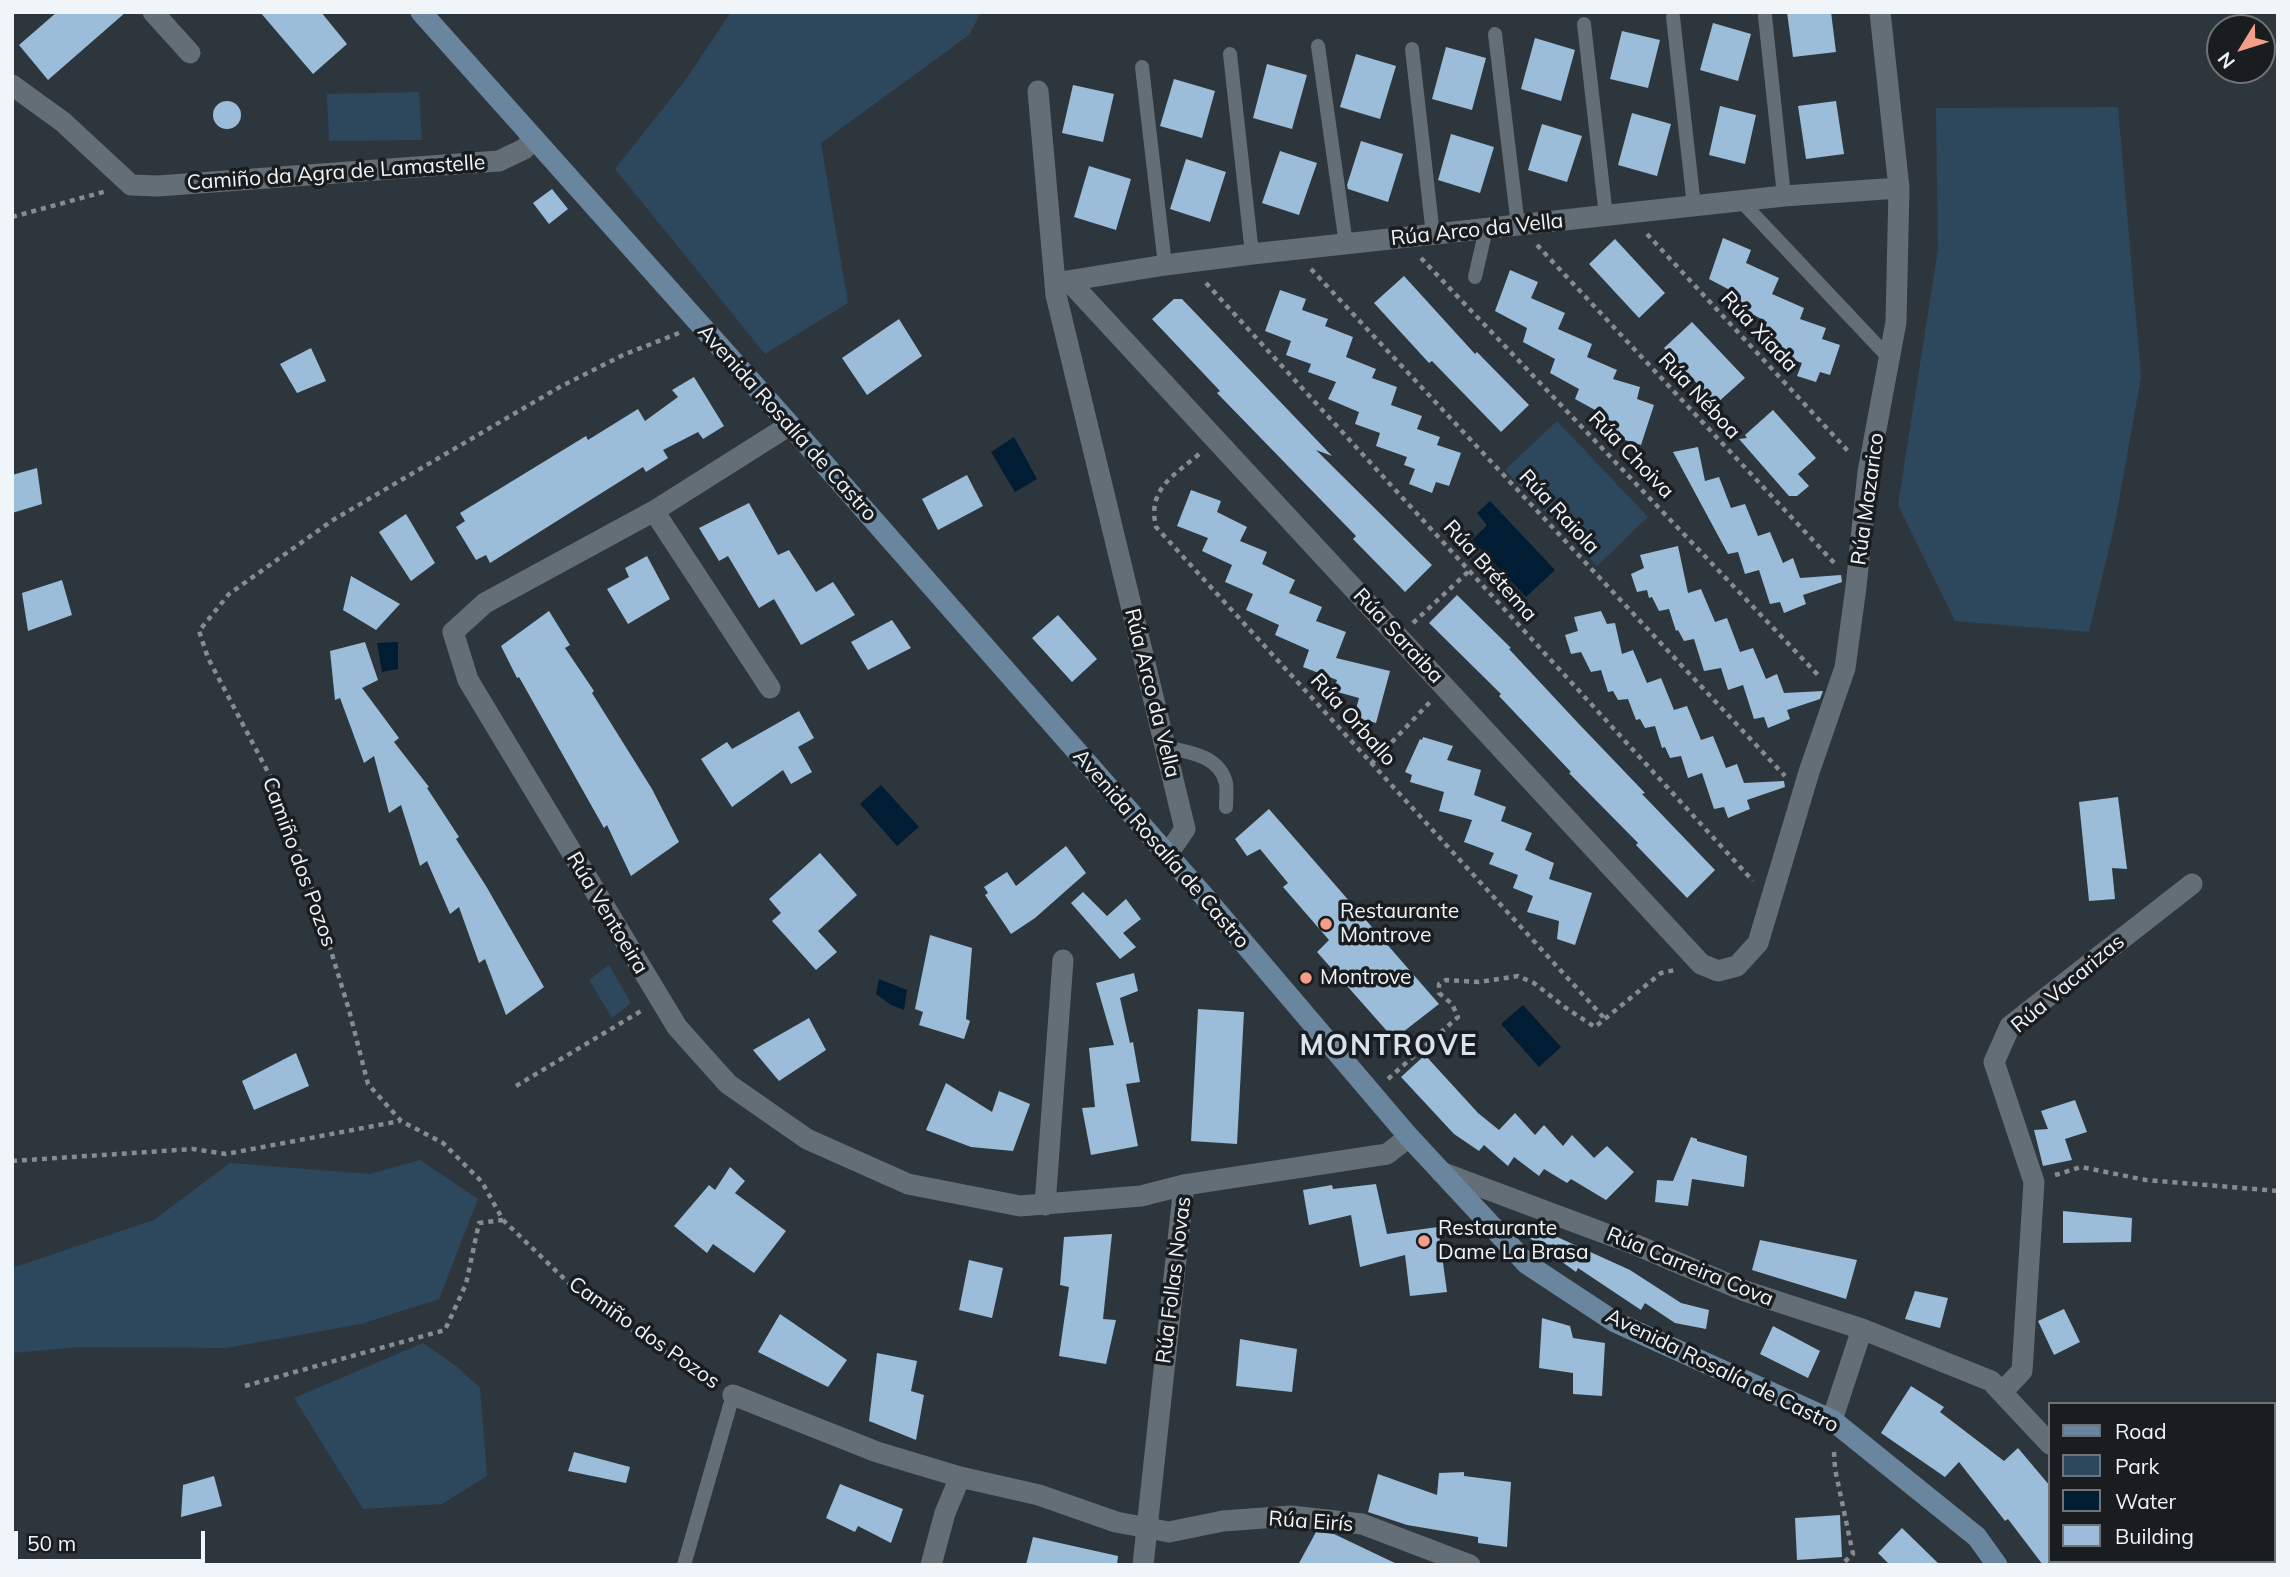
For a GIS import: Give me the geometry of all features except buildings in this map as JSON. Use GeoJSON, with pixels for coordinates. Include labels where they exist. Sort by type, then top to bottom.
{"type":"FeatureCollection","features":[{"type":"Feature","properties":{"kind":"street"},"geometry":{"type":"LineString","coordinates":[[153,12],[190,53]]}},
{"type":"Feature","properties":{"kind":"street","name":"Avenida Rosalía de Castro"},"geometry":{"type":"LineString","coordinates":[[421,12],[790,425],[1167,855],[1409,1137],[1527,1264],[1615,1322],[1832,1420],[1977,1537],[1997,1565]]}},
{"type":"Feature","properties":{"kind":"street","name":"Rúa Mazarico"},"geometry":{"type":"LineString","coordinates":[[1701,964],[1718,971],[1737,966],[1758,943],[1844,667],[1856,587],[1868,472],[1896,322],[1899,188],[1880,12]]}},
{"type":"Feature","properties":{"kind":"street"},"geometry":{"type":"LineString","coordinates":[[12,85],[63,122],[131,185]]}},
{"type":"Feature","properties":{"kind":"street","name":"Rúa Arco da Vella"},"geometry":{"type":"LineString","coordinates":[[1038,91],[1062,281],[1056,295],[1185,829],[1167,855]]}},
{"type":"Feature","properties":{"kind":"street","name":"Camiño da Agra de Lamastelle"},"geometry":{"type":"LineString","coordinates":[[131,185],[158,186],[499,161],[524,149],[534,139]]}},
{"type":"Feature","properties":{"kind":"street","name":"Rúa Arco da Vella"},"geometry":{"type":"LineString","coordinates":[[1062,281],[1252,254],[1784,196],[1899,188]]}},
{"type":"Feature","properties":{"kind":"street","name":"Rúa Saraiba"},"geometry":{"type":"LineString","coordinates":[[1062,281],[1215,439],[1701,964]]}},
{"type":"Feature","properties":{"kind":"street","name":"Rúa Ventoeira"},"geometry":{"type":"LineString","coordinates":[[790,425],[654,511],[485,603],[453,632],[468,680],[677,1027],[728,1084],[807,1139],[908,1184],[1020,1206],[1141,1196],[1184,1185]]}},
{"type":"Feature","properties":{"kind":"street"},"geometry":{"type":"LineString","coordinates":[[654,511],[770,688]]}},
{"type":"Feature","properties":{"kind":"street","name":"Rúa Vacarizas"},"geometry":{"type":"LineString","coordinates":[[2001,1391],[2022,1371],[2034,1182],[1994,1062],[2010,1026],[2192,884]]}},
{"type":"Feature","properties":{"kind":"street"},"geometry":{"type":"LineString","coordinates":[[1045,1205],[1063,960]]}},
{"type":"Feature","properties":{"kind":"street","name":"Rúa Follas Novas"},"geometry":{"type":"LineString","coordinates":[[1143,1565],[1184,1185],[1387,1154],[1409,1137]]}},
{"type":"Feature","properties":{"kind":"street","name":"Rúa Carreira Cova"},"geometry":{"type":"LineString","coordinates":[[1441,1172],[1636,1245],[1745,1291],[1862,1329],[1992,1381],[2048,1442]]}},
{"type":"Feature","properties":{"kind":"street"},"geometry":{"type":"LineString","coordinates":[[1832,1420],[1862,1329]]}},
{"type":"Feature","properties":{"kind":"street","name":"Camiño dos Pozos"},"geometry":{"type":"LineString","coordinates":[[733,1395],[877,1452],[960,1477],[1039,1495],[1116,1522],[1146,1526]]}},
{"type":"Feature","properties":{"kind":"street"},"geometry":{"type":"LineString","coordinates":[[931,1565],[945,1513],[960,1477]]}},
{"type":"Feature","properties":{"kind":"street","name":"Rúa Eirís"},"geometry":{"type":"LineString","coordinates":[[1146,1526],[1169,1532],[1223,1521],[1291,1516],[1362,1524],[1470,1565]]}},
{"type":"Feature","properties":{"kind":"lane"},"geometry":{"type":"LineString","coordinates":[[1765,16],[1784,196]]}},
{"type":"Feature","properties":{"kind":"lane"},"geometry":{"type":"LineString","coordinates":[[1673,17],[1693,206]]}},
{"type":"Feature","properties":{"kind":"lane"},"geometry":{"type":"LineString","coordinates":[[1584,24],[1617,215]]}},
{"type":"Feature","properties":{"kind":"lane"},"geometry":{"type":"LineString","coordinates":[[1495,34],[1518,226]]}},
{"type":"Feature","properties":{"kind":"lane"},"geometry":{"type":"LineString","coordinates":[[1318,47],[1346,244]]}},
{"type":"Feature","properties":{"kind":"lane"},"geometry":{"type":"LineString","coordinates":[[1412,49],[1433,235]]}},
{"type":"Feature","properties":{"kind":"lane"},"geometry":{"type":"LineString","coordinates":[[1230,54],[1252,254]]}},
{"type":"Feature","properties":{"kind":"lane"},"geometry":{"type":"LineString","coordinates":[[1142,67],[1165,265]]}},
{"type":"Feature","properties":{"kind":"lane"},"geometry":{"type":"LineString","coordinates":[[1741,201],[1891,360]]}},
{"type":"Feature","properties":{"kind":"lane"},"geometry":{"type":"LineString","coordinates":[[1475,277],[1486,229]]}},
{"type":"Feature","properties":{"kind":"lane"},"geometry":{"type":"LineString","coordinates":[[1165,747],[1204,756],[1216,767],[1226,783],[1226,807]]}},
{"type":"Feature","properties":{"kind":"lane","name":"Camiño dos Pozos"},"geometry":{"type":"LineString","coordinates":[[684,1565],[733,1395]]}},
{"type":"Feature","properties":{"kind":"path"},"geometry":{"type":"LineString","coordinates":[[12,217],[131,185]]}},
{"type":"Feature","properties":{"kind":"path","name":"Rúa Xiada"},"geometry":{"type":"LineString","coordinates":[[1617,215],[1868,472]]}},
{"type":"Feature","properties":{"kind":"path","name":"Rúa Néboa"},"geometry":{"type":"LineString","coordinates":[[1518,226],[1856,587]]}},
{"type":"Feature","properties":{"kind":"path","name":"Rúa Choiva"},"geometry":{"type":"LineString","coordinates":[[1403,238],[1836,693]]}},
{"type":"Feature","properties":{"kind":"path","name":"Rúa Raiola"},"geometry":{"type":"LineString","coordinates":[[1293,250],[1802,795]]}},
{"type":"Feature","properties":{"kind":"path","name":"Rúa Brétema"},"geometry":{"type":"LineString","coordinates":[[1187,263],[1770,900]]}},
{"type":"Feature","properties":{"kind":"path","name":"Camiño dos Pozos"},"geometry":{"type":"LineString","coordinates":[[699,323],[623,355],[558,388],[333,520],[229,594],[199,631],[208,658],[280,796],[310,882],[349,1010],[368,1084],[401,1121],[443,1143],[482,1182],[503,1220],[576,1290],[651,1343],[733,1395]]}},
{"type":"Feature","properties":{"kind":"path","name":"Rúa Orballo"},"geometry":{"type":"LineString","coordinates":[[1215,439],[1160,488],[1152,512],[1156,527],[1605,1019]]}},
{"type":"Feature","properties":{"kind":"path"},"geometry":{"type":"LineString","coordinates":[[1399,637],[1469,571]]}},
{"type":"Feature","properties":{"kind":"path"},"geometry":{"type":"LineString","coordinates":[[1371,764],[1445,686]]}},
{"type":"Feature","properties":{"kind":"path"},"geometry":{"type":"LineString","coordinates":[[1411,1059],[1458,1017],[1452,1004],[1439,993],[1439,984],[1446,980],[1479,982],[1518,976],[1534,983],[1595,1027],[1661,973],[1701,964]]}},
{"type":"Feature","properties":{"kind":"path"},"geometry":{"type":"LineString","coordinates":[[516,1086],[660,999]]}},
{"type":"Feature","properties":{"kind":"path"},"geometry":{"type":"LineString","coordinates":[[12,1161],[193,1149],[226,1154],[401,1121]]}},
{"type":"Feature","properties":{"kind":"path"},"geometry":{"type":"LineString","coordinates":[[2034,1182],[2081,1167],[2146,1180],[2278,1191]]}},
{"type":"Feature","properties":{"kind":"path"},"geometry":{"type":"LineString","coordinates":[[245,1386],[444,1330],[466,1284],[479,1223],[503,1220]]}},
{"type":"Feature","properties":{"kind":"path"},"geometry":{"type":"LineString","coordinates":[[1832,1420],[1835,1469],[1853,1554],[1841,1565]]}},
{"type":"Feature","properties":{"kind":"green space"},"geometry":{"type":"Polygon","coordinates":[[[731,12],[981,12],[969,35],[821,143],[848,303],[765,354],[615,169],[684,82],[731,12]]]}},
{"type":"Feature","properties":{"kind":"green space"},"geometry":{"type":"Polygon","coordinates":[[[419,92],[422,140],[329,141],[327,94],[419,92]]]}},
{"type":"Feature","properties":{"kind":"green space"},"geometry":{"type":"Polygon","coordinates":[[[2118,107],[2141,377],[2115,523],[2089,632],[1955,621],[1898,505],[1938,249],[1936,108],[2118,107]]]}},
{"type":"Feature","properties":{"kind":"green space"},"geometry":{"type":"Polygon","coordinates":[[[1557,421],[1648,517],[1597,566],[1505,470],[1557,421]]]}},
{"type":"Feature","properties":{"kind":"green space"},"geometry":{"type":"Polygon","coordinates":[[[609,965],[631,1003],[612,1018],[589,980],[609,965]]]}},
{"type":"Feature","properties":{"kind":"green space"},"geometry":{"type":"Polygon","coordinates":[[[420,1160],[478,1199],[439,1299],[361,1324],[226,1348],[82,1347],[12,1353],[12,1268],[154,1220],[230,1163],[370,1174],[420,1160]]]}},
{"type":"Feature","properties":{"kind":"green space"},"geometry":{"type":"Polygon","coordinates":[[[423,1343],[456,1366],[480,1388],[487,1476],[442,1504],[363,1509],[294,1398],[423,1343]]]}},
{"type":"Feature","properties":{"kind":"water"},"geometry":{"type":"Polygon","coordinates":[[[1014,437],[1037,479],[1015,492],[991,452],[1014,437]]]}},
{"type":"Feature","properties":{"kind":"water"},"geometry":{"type":"Polygon","coordinates":[[[1490,501],[1555,570],[1526,597],[1472,540],[1487,525],[1477,513],[1490,501]]]}},
{"type":"Feature","properties":{"kind":"water"},"geometry":{"type":"Polygon","coordinates":[[[398,642],[398,669],[382,672],[377,643],[398,642]]]}},
{"type":"Feature","properties":{"kind":"water"},"geometry":{"type":"Polygon","coordinates":[[[881,785],[919,827],[897,846],[860,804],[881,785]]]}},
{"type":"Feature","properties":{"kind":"water"},"geometry":{"type":"Polygon","coordinates":[[[879,979],[907,990],[904,1010],[891,1005],[876,994],[879,979]]]}},
{"type":"Feature","properties":{"kind":"water"},"geometry":{"type":"Polygon","coordinates":[[[1523,1005],[1561,1047],[1539,1067],[1501,1024],[1523,1005]]]}},
{"type":"Feature","properties":{"kind":"place","name":"Restaurante Montrove"},"geometry":{"type":"Point","coordinates":[1326,924]}},
{"type":"Feature","properties":{"kind":"place","name":"Montrove"},"geometry":{"type":"Point","coordinates":[1306,978]}},
{"type":"Feature","properties":{"kind":"place","name":"Restaurante Dame La Brasa"},"geometry":{"type":"Point","coordinates":[1424,1241]}},
{"type":"Feature","properties":{"kind":"district","name":"MONTROVE"},"geometry":{"type":"Point","coordinates":[1389,1047]}}]}
